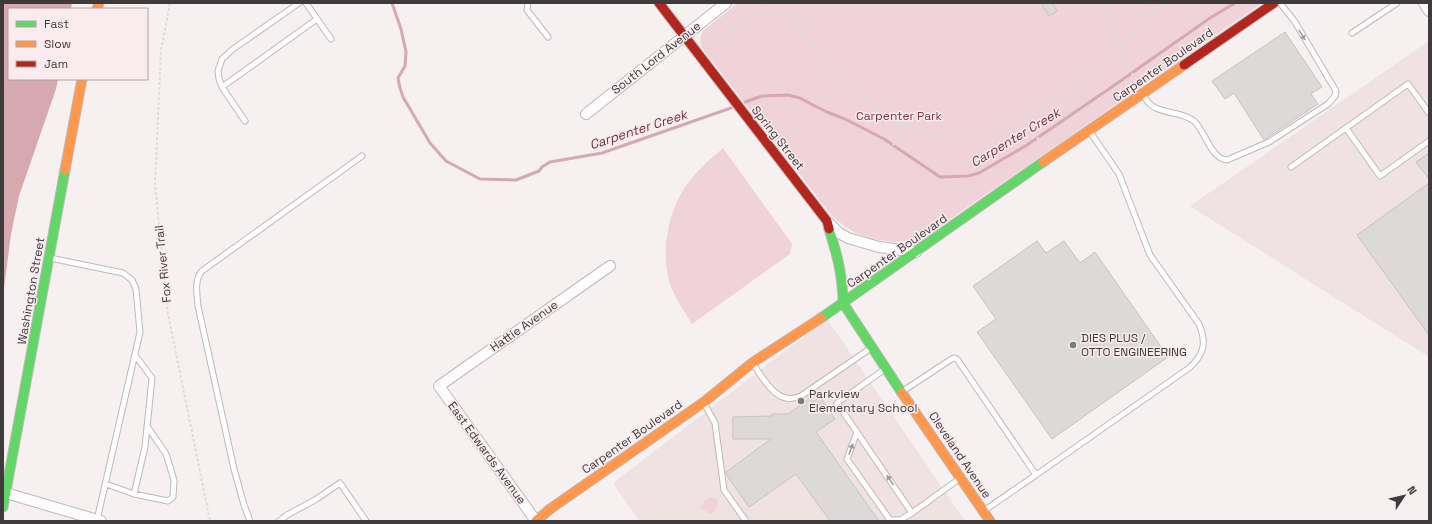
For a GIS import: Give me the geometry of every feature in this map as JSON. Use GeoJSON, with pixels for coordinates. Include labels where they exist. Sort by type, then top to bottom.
{"type":"FeatureCollection","features":[{"type":"Feature","properties":{"kind":"street","name":"Spring Street"},"geometry":{"type":"LineString","coordinates":[[659,3],[827,221],[838,258],[843,287],[843,303]]}},
{"type":"Feature","properties":{"kind":"street","name":"South Lord Avenue"},"geometry":{"type":"LineString","coordinates":[[586,114],[726,3]]}},
{"type":"Feature","properties":{"kind":"street","name":"Carpenter Boulevard"},"geometry":{"type":"LineString","coordinates":[[536,521],[550,509],[704,402],[752,363],[843,303],[1089,130],[1274,3]]}},
{"type":"Feature","properties":{"kind":"street"},"geometry":{"type":"LineString","coordinates":[[1424,3],[1429,11]]}},
{"type":"Feature","properties":{"kind":"street","name":"Washington Street"},"geometry":{"type":"LineString","coordinates":[[3,507],[82,80]]}},
{"type":"Feature","properties":{"kind":"street"},"geometry":{"type":"LineString","coordinates":[[827,221],[839,233],[848,238],[879,246],[916,252]]}},
{"type":"Feature","properties":{"kind":"street","name":"Hattie Avenue"},"geometry":{"type":"LineString","coordinates":[[439,386],[610,266]]}},
{"type":"Feature","properties":{"kind":"street","name":"Cleveland Avenue"},"geometry":{"type":"LineString","coordinates":[[843,303],[990,521]]}},
{"type":"Feature","properties":{"kind":"street","name":"East Edwards Avenue"},"geometry":{"type":"LineString","coordinates":[[439,386],[536,521]]}},
{"type":"Feature","properties":{"kind":"street"},"geometry":{"type":"LineString","coordinates":[[6,493],[99,520]]}},
{"type":"Feature","properties":{"kind":"lane"},"geometry":{"type":"LineString","coordinates":[[245,121],[222,87],[219,79],[218,71],[222,59],[299,3]]}},
{"type":"Feature","properties":{"kind":"lane"},"geometry":{"type":"LineString","coordinates":[[306,3],[330,39]]}},
{"type":"Feature","properties":{"kind":"lane"},"geometry":{"type":"LineString","coordinates":[[528,3],[527,10],[548,37]]}},
{"type":"Feature","properties":{"kind":"lane"},"geometry":{"type":"LineString","coordinates":[[1143,94],[1148,102],[1155,108],[1179,113],[1190,118],[1196,124],[1216,155],[1223,160],[1227,160],[1270,142],[1328,104],[1335,96],[1336,91],[1295,22],[1280,3]]}},
{"type":"Feature","properties":{"kind":"lane"},"geometry":{"type":"LineString","coordinates":[[1352,33],[1397,3]]}},
{"type":"Feature","properties":{"kind":"lane"},"geometry":{"type":"LineString","coordinates":[[222,87],[317,19]]}},
{"type":"Feature","properties":{"kind":"lane"},"geometry":{"type":"LineString","coordinates":[[1291,167],[1408,84],[1429,113]]}},
{"type":"Feature","properties":{"kind":"lane"},"geometry":{"type":"LineString","coordinates":[[1346,128],[1380,176],[1429,141]]}},
{"type":"Feature","properties":{"kind":"lane"},"geometry":{"type":"LineString","coordinates":[[984,512],[1189,368],[1197,361],[1202,353],[1204,342],[1203,333],[1199,324],[1150,254],[1119,174],[1089,130]]}},
{"type":"Feature","properties":{"kind":"lane"},"geometry":{"type":"LineString","coordinates":[[250,521],[234,469],[198,306],[198,277],[202,271],[362,156]]}},
{"type":"Feature","properties":{"kind":"lane"},"geometry":{"type":"LineString","coordinates":[[49,258],[123,273],[132,280],[136,289],[140,332],[99,520]]}},
{"type":"Feature","properties":{"kind":"lane"},"geometry":{"type":"LineString","coordinates":[[752,363],[776,394],[783,398],[790,399],[800,396],[872,347]]}},
{"type":"Feature","properties":{"kind":"lane"},"geometry":{"type":"LineString","coordinates":[[134,494],[145,447],[152,378],[135,355]]}},
{"type":"Feature","properties":{"kind":"lane"},"geometry":{"type":"LineString","coordinates":[[902,391],[950,360],[954,358],[958,359],[1036,475]]}},
{"type":"Feature","properties":{"kind":"lane"},"geometry":{"type":"LineString","coordinates":[[886,368],[837,403],[912,513]]}},
{"type":"Feature","properties":{"kind":"lane"},"geometry":{"type":"LineString","coordinates":[[704,402],[715,423],[724,490],[746,521]]}},
{"type":"Feature","properties":{"kind":"lane"},"geometry":{"type":"LineString","coordinates":[[106,484],[134,494],[161,501],[168,501],[173,497],[174,480],[166,454],[147,426]]}},
{"type":"Feature","properties":{"kind":"lane"},"geometry":{"type":"LineString","coordinates":[[857,432],[847,459],[890,520],[900,520],[912,513],[960,478]]}},
{"type":"Feature","properties":{"kind":"lane"},"geometry":{"type":"LineString","coordinates":[[279,521],[315,500],[340,483],[366,521]]}},
{"type":"Feature","properties":{"kind":"path","name":"Fox River Trail"},"geometry":{"type":"LineString","coordinates":[[170,3],[161,51],[155,184],[168,314],[210,521]]}},
{"type":"Feature","properties":{"kind":"path"},"geometry":{"type":"LineString","coordinates":[[704,49],[756,14],[778,3]]}},
{"type":"Feature","properties":{"kind":"path"},"geometry":{"type":"LineString","coordinates":[[789,3],[790,11],[795,21],[816,50],[832,69],[864,98],[906,124],[924,132],[945,138],[961,138],[983,134],[1024,116],[1057,98],[1102,64],[1131,37],[1146,18],[1165,3]]}},
{"type":"Feature","properties":{"kind":"path"},"geometry":{"type":"LineString","coordinates":[[1106,3],[1120,47],[1130,70],[1136,78]]}},
{"type":"Feature","properties":{"kind":"path"},"geometry":{"type":"LineString","coordinates":[[1148,6],[1153,12]]}},
{"type":"Feature","properties":{"kind":"path"},"geometry":{"type":"LineString","coordinates":[[1024,116],[1042,145]]}},
{"type":"Feature","properties":{"kind":"path"},"geometry":{"type":"LineString","coordinates":[[888,154],[906,124]]}},
{"type":"Feature","properties":{"kind":"shaded area"},"geometry":{"type":"Polygon","coordinates":[[[3,3],[72,3],[71,8],[8,8],[8,80],[58,80],[19,196],[11,234],[3,296],[3,3]]]}},
{"type":"Feature","properties":{"kind":"shaded area"},"geometry":{"type":"Polygon","coordinates":[[[1429,41],[1429,357],[1190,206],[1429,41]]]}},
{"type":"Feature","properties":{"kind":"shaded area","name":"Parkview Elementary School"},"geometry":{"type":"Polygon","coordinates":[[[827,319],[965,521],[639,521],[613,483],[827,319]]]}},
{"type":"Feature","properties":{"kind":"green space","name":"Carpenter Park"},"geometry":{"type":"Polygon","coordinates":[[[738,3],[1262,3],[930,233],[912,240],[893,242],[875,239],[859,234],[844,226],[832,216],[702,48],[700,38],[705,29],[738,3]]]}},
{"type":"Feature","properties":{"kind":"green space"},"geometry":{"type":"Polygon","coordinates":[[[723,148],[792,244],[790,254],[692,324],[670,284],[666,259],[668,232],[675,207],[687,184],[704,165],[723,148]]]}},
{"type":"Feature","properties":{"kind":"green space"},"geometry":{"type":"Polygon","coordinates":[[[711,497],[718,500],[716,510],[710,514],[700,507],[706,499],[711,497]]]}},
{"type":"Feature","properties":{"kind":"building"},"geometry":{"type":"Polygon","coordinates":[[[1041,3],[1052,3],[1057,11],[1049,16],[1041,3]]]}},
{"type":"Feature","properties":{"kind":"building"},"geometry":{"type":"Polygon","coordinates":[[[1285,32],[1322,87],[1311,94],[1318,104],[1264,140],[1234,93],[1225,99],[1212,81],[1285,32]]]}},
{"type":"Feature","properties":{"kind":"building"},"geometry":{"type":"Polygon","coordinates":[[[1429,153],[1429,179],[1416,162],[1429,153]]]}},
{"type":"Feature","properties":{"kind":"building"},"geometry":{"type":"Polygon","coordinates":[[[1429,183],[1429,335],[1357,235],[1429,183]]]}},
{"type":"Feature","properties":{"kind":"building","name":"DIES PLUS / OTTO ENGINEERING"},"geometry":{"type":"Polygon","coordinates":[[[1037,241],[1046,253],[1064,241],[1080,263],[1095,252],[1168,357],[1052,439],[977,332],[996,319],[973,286],[1037,241]]]}},
{"type":"Feature","properties":{"kind":"building"},"geometry":{"type":"Polygon","coordinates":[[[820,397],[835,419],[816,432],[879,521],[830,521],[796,474],[749,507],[726,474],[726,472],[771,439],[733,439],[733,417],[788,414],[810,398],[813,402],[820,397]]]}},
{"type":"Feature","properties":{"kind":"waterway","name":"Carpenter Creek"},"geometry":{"type":"LineString","coordinates":[[392,3],[401,29],[406,52],[405,66],[398,78],[403,97],[430,143],[446,161],[480,179],[516,180],[539,171],[550,162],[602,153],[731,108]]}},
{"type":"Feature","properties":{"kind":"waterway","name":"Carpenter Creek"},"geometry":{"type":"LineString","coordinates":[[745,102],[762,96],[788,95],[800,98],[884,139],[940,177],[968,176],[979,173],[1027,145],[1210,18],[1235,3]]}},
{"type":"Feature","properties":{"kind":"traffic: fast"},"geometry":{"type":"LineString","coordinates":[[821,318],[1043,162]]}},
{"type":"Feature","properties":{"kind":"traffic: fast"},"geometry":{"type":"LineString","coordinates":[[3,507],[65,170]]}},
{"type":"Feature","properties":{"kind":"traffic: fast"},"geometry":{"type":"LineString","coordinates":[[829,229],[839,266],[843,303],[902,393]]}},
{"type":"Feature","properties":{"kind":"traffic: slow"},"geometry":{"type":"LineString","coordinates":[[97,8],[99,3]]}},
{"type":"Feature","properties":{"kind":"traffic: slow"},"geometry":{"type":"LineString","coordinates":[[1043,162],[1184,65]]}},
{"type":"Feature","properties":{"kind":"traffic: slow"},"geometry":{"type":"LineString","coordinates":[[65,170],[82,80]]}},
{"type":"Feature","properties":{"kind":"traffic: slow"},"geometry":{"type":"LineString","coordinates":[[536,521],[550,509],[704,402],[752,363],[821,318]]}},
{"type":"Feature","properties":{"kind":"traffic: slow"},"geometry":{"type":"LineString","coordinates":[[902,393],[990,521]]}},
{"type":"Feature","properties":{"kind":"traffic: jam"},"geometry":{"type":"LineString","coordinates":[[659,3],[827,221],[829,229]]}},
{"type":"Feature","properties":{"kind":"traffic: jam"},"geometry":{"type":"LineString","coordinates":[[1184,65],[1274,3]]}},
{"type":"Feature","properties":{"kind":"place","name":"DIES PLUS / OTTO ENGINEERING"},"geometry":{"type":"Point","coordinates":[1073,345]}},
{"type":"Feature","properties":{"kind":"place","name":"Parkview Elementary School"},"geometry":{"type":"Point","coordinates":[801,401]}}]}
